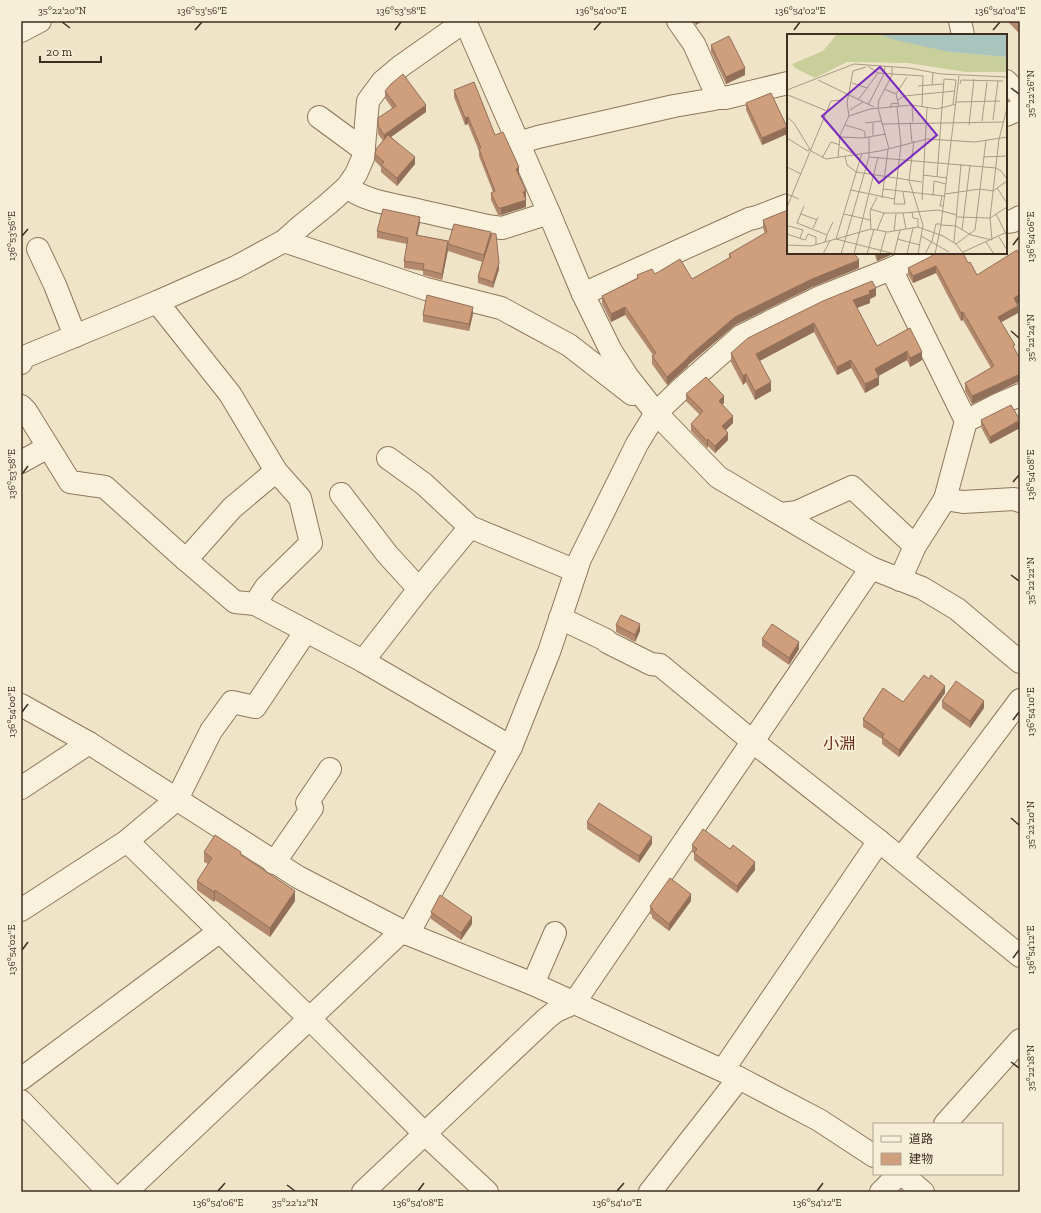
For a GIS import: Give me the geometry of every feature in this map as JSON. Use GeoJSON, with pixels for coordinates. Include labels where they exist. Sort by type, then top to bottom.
{"type":"FeatureCollection","features":[{"type":"Feature","properties":{"kind":"street"},"geometry":{"type":"LineString","coordinates":[[21,31],[40,21]]}},
{"type":"Feature","properties":{"kind":"street"},"geometry":{"type":"LineString","coordinates":[[21,363],[24,358],[236,267],[284,241],[347,187],[356,174],[363,158],[368,100],[382,82],[401,66],[465,21],[583,294],[611,351],[626,376],[656,413],[718,477],[871,568],[922,588],[957,609],[1020,662]]}},
{"type":"Feature","properties":{"kind":"street"},"geometry":{"type":"LineString","coordinates":[[678,21],[694,44],[718,98]]}},
{"type":"Feature","properties":{"kind":"street"},"geometry":{"type":"LineString","coordinates":[[960,21],[963,34]]}},
{"type":"Feature","properties":{"kind":"street"},"geometry":{"type":"LineString","coordinates":[[1007,82],[1020,94]]}},
{"type":"Feature","properties":{"kind":"street"},"geometry":{"type":"LineString","coordinates":[[518,144],[538,137],[674,106],[725,98],[787,83]]}},
{"type":"Feature","properties":{"kind":"street"},"geometry":{"type":"LineString","coordinates":[[1007,115],[1020,109]]}},
{"type":"Feature","properties":{"kind":"street"},"geometry":{"type":"LineString","coordinates":[[319,117],[364,150]]}},
{"type":"Feature","properties":{"kind":"street"},"geometry":{"type":"LineString","coordinates":[[347,187],[355,193],[365,197],[487,226],[502,228],[549,213]]}},
{"type":"Feature","properties":{"kind":"street"},"geometry":{"type":"LineString","coordinates":[[583,294],[749,219],[757,218],[787,204]]}},
{"type":"Feature","properties":{"kind":"street"},"geometry":{"type":"LineString","coordinates":[[284,241],[426,289],[501,308],[569,345],[656,413]]}},
{"type":"Feature","properties":{"kind":"street"},"geometry":{"type":"LineString","coordinates":[[38,249],[55,285],[74,336]]}},
{"type":"Feature","properties":{"kind":"street"},"geometry":{"type":"LineString","coordinates":[[126,1192],[405,932],[511,747],[548,652],[580,559],[637,444],[656,413],[741,336],[818,298],[891,269],[923,254]]}},
{"type":"Feature","properties":{"kind":"street"},"geometry":{"type":"LineString","coordinates":[[891,269],[966,421],[945,499],[914,546],[900,580]]}},
{"type":"Feature","properties":{"kind":"street"},"geometry":{"type":"LineString","coordinates":[[157,302],[230,394],[276,471],[300,498],[311,543],[266,587],[255,604]]}},
{"type":"Feature","properties":{"kind":"street"},"geometry":{"type":"LineString","coordinates":[[966,421],[1020,395]]}},
{"type":"Feature","properties":{"kind":"street"},"geometry":{"type":"LineString","coordinates":[[21,406],[26,411],[70,482],[105,487],[235,602],[255,604],[364,661],[511,747]]}},
{"type":"Feature","properties":{"kind":"street"},"geometry":{"type":"LineString","coordinates":[[21,462],[48,447]]}},
{"type":"Feature","properties":{"kind":"street"},"geometry":{"type":"LineString","coordinates":[[388,458],[424,484],[470,527],[576,571]]}},
{"type":"Feature","properties":{"kind":"street"},"geometry":{"type":"LineString","coordinates":[[186,560],[232,508],[276,471]]}},
{"type":"Feature","properties":{"kind":"street"},"geometry":{"type":"LineString","coordinates":[[781,514],[797,512],[852,487],[914,546]]}},
{"type":"Feature","properties":{"kind":"street"},"geometry":{"type":"LineString","coordinates":[[341,494],[387,554],[419,589]]}},
{"type":"Feature","properties":{"kind":"street"},"geometry":{"type":"LineString","coordinates":[[945,499],[963,502],[1014,499],[1020,502]]}},
{"type":"Feature","properties":{"kind":"street"},"geometry":{"type":"LineString","coordinates":[[364,661],[419,589],[470,527]]}},
{"type":"Feature","properties":{"kind":"street"},"geometry":{"type":"LineString","coordinates":[[364,1192],[546,1019],[556,1011],[574,1003],[871,568]]}},
{"type":"Feature","properties":{"kind":"street"},"geometry":{"type":"LineString","coordinates":[[560,618],[651,664],[660,665],[752,741],[902,859],[1020,956]]}},
{"type":"Feature","properties":{"kind":"street"},"geometry":{"type":"LineString","coordinates":[[21,910],[127,841],[177,799],[211,731],[232,702],[255,707],[306,631]]}},
{"type":"Feature","properties":{"kind":"street"},"geometry":{"type":"LineString","coordinates":[[902,859],[1020,700]]}},
{"type":"Feature","properties":{"kind":"street"},"geometry":{"type":"LineString","coordinates":[[21,705],[90,743],[274,863],[298,877],[405,932],[533,984],[731,1074],[819,1120],[873,1155]]}},
{"type":"Feature","properties":{"kind":"street"},"geometry":{"type":"LineString","coordinates":[[21,788],[90,743]]}},
{"type":"Feature","properties":{"kind":"street"},"geometry":{"type":"LineString","coordinates":[[274,863],[312,808],[307,803],[330,769]]}},
{"type":"Feature","properties":{"kind":"street"},"geometry":{"type":"LineString","coordinates":[[127,841],[310,1019],[425,1134],[487,1192]]}},
{"type":"Feature","properties":{"kind":"street"},"geometry":{"type":"LineString","coordinates":[[650,1192],[731,1074],[879,841]]}},
{"type":"Feature","properties":{"kind":"street"},"geometry":{"type":"LineString","coordinates":[[21,1079],[220,931]]}},
{"type":"Feature","properties":{"kind":"street"},"geometry":{"type":"LineString","coordinates":[[533,984],[555,933]]}},
{"type":"Feature","properties":{"kind":"street"},"geometry":{"type":"LineString","coordinates":[[946,1123],[1020,1040]]}},
{"type":"Feature","properties":{"kind":"street"},"geometry":{"type":"LineString","coordinates":[[21,1101],[109,1192]]}},
{"type":"Feature","properties":{"kind":"street"},"geometry":{"type":"LineString","coordinates":[[880,1192],[900,1175]]}},
{"type":"Feature","properties":{"kind":"street"},"geometry":{"type":"LineString","coordinates":[[902,1175],[923,1192]]}},
{"type":"Feature","properties":{"kind":"building"},"geometry":{"type":"Polygon","coordinates":[[[729,36],[745,68],[726,77],[711,45],[729,36]]]}},
{"type":"Feature","properties":{"kind":"building"},"geometry":{"type":"Polygon","coordinates":[[[403,74],[426,105],[384,135],[378,126],[378,118],[396,106],[385,91],[403,74]]]}},
{"type":"Feature","properties":{"kind":"building"},"geometry":{"type":"Polygon","coordinates":[[[474,82],[495,135],[503,132],[519,167],[516,169],[526,191],[523,192],[526,200],[498,208],[491,193],[495,191],[479,149],[481,148],[468,117],[465,118],[454,90],[474,82]]]}},
{"type":"Feature","properties":{"kind":"building"},"geometry":{"type":"Polygon","coordinates":[[[771,93],[787,127],[762,138],[746,103],[771,93]]]}},
{"type":"Feature","properties":{"kind":"building"},"geometry":{"type":"Polygon","coordinates":[[[388,135],[415,157],[397,178],[381,165],[384,162],[375,154],[376,149],[388,135]]]}},
{"type":"Feature","properties":{"kind":"building"},"geometry":{"type":"Polygon","coordinates":[[[383,209],[420,217],[416,235],[448,241],[442,274],[423,269],[424,264],[404,261],[408,238],[377,231],[383,209]]]}},
{"type":"Feature","properties":{"kind":"building"},"geometry":{"type":"Polygon","coordinates":[[[787,210],[787,254],[855,254],[859,260],[812,279],[735,317],[667,377],[652,356],[656,353],[625,307],[611,314],[602,296],[638,278],[637,275],[652,269],[655,274],[680,259],[692,279],[731,257],[729,254],[767,232],[763,220],[787,210]]]}},
{"type":"Feature","properties":{"kind":"building"},"geometry":{"type":"Polygon","coordinates":[[[454,224],[491,232],[484,255],[448,244],[454,224]]]}},
{"type":"Feature","properties":{"kind":"building"},"geometry":{"type":"Polygon","coordinates":[[[492,233],[496,234],[499,263],[493,282],[478,277],[492,233]]]}},
{"type":"Feature","properties":{"kind":"building"},"geometry":{"type":"Polygon","coordinates":[[[1017,250],[1020,255],[1020,294],[1014,298],[1018,306],[998,317],[1015,345],[1013,346],[1020,359],[1020,374],[972,396],[965,383],[994,366],[963,312],[961,313],[936,266],[913,276],[908,268],[934,254],[964,254],[977,275],[1017,250]]]}},
{"type":"Feature","properties":{"kind":"building"},"geometry":{"type":"Polygon","coordinates":[[[872,281],[876,288],[869,291],[870,294],[853,300],[877,346],[910,328],[922,352],[910,358],[907,351],[875,369],[879,377],[865,384],[851,360],[837,367],[814,323],[756,354],[771,382],[755,391],[746,374],[743,376],[731,353],[748,338],[823,301],[872,281]]]}},
{"type":"Feature","properties":{"kind":"building"},"geometry":{"type":"Polygon","coordinates":[[[427,295],[473,307],[469,324],[423,315],[427,295]]]}},
{"type":"Feature","properties":{"kind":"building"},"geometry":{"type":"Polygon","coordinates":[[[706,377],[724,396],[719,401],[733,416],[722,426],[728,433],[715,446],[708,439],[707,441],[691,424],[703,411],[686,394],[706,377]]]}},
{"type":"Feature","properties":{"kind":"building"},"geometry":{"type":"Polygon","coordinates":[[[1011,405],[1020,420],[990,437],[981,420],[1011,405]]]}},
{"type":"Feature","properties":{"kind":"building"},"geometry":{"type":"Polygon","coordinates":[[[621,615],[640,624],[635,635],[616,625],[621,615]]]}},
{"type":"Feature","properties":{"kind":"building"},"geometry":{"type":"Polygon","coordinates":[[[772,624],[799,642],[789,658],[762,639],[772,624]]]}},
{"type":"Feature","properties":{"kind":"building"},"geometry":{"type":"Polygon","coordinates":[[[924,675],[929,679],[931,675],[945,686],[899,750],[882,737],[884,734],[863,719],[883,688],[903,702],[924,675]]]}},
{"type":"Feature","properties":{"kind":"building"},"geometry":{"type":"Polygon","coordinates":[[[956,681],[984,701],[970,721],[942,701],[956,681]]]}},
{"type":"Feature","properties":{"kind":"building"},"geometry":{"type":"Polygon","coordinates":[[[599,803],[652,837],[639,856],[587,822],[599,803]]]}},
{"type":"Feature","properties":{"kind":"building"},"geometry":{"type":"Polygon","coordinates":[[[703,829],[730,849],[733,845],[755,862],[737,886],[694,853],[697,849],[692,845],[703,829]]]}},
{"type":"Feature","properties":{"kind":"building"},"geometry":{"type":"Polygon","coordinates":[[[215,835],[241,852],[240,854],[295,891],[270,928],[215,890],[214,892],[197,881],[212,858],[204,852],[215,835]]]}},
{"type":"Feature","properties":{"kind":"building"},"geometry":{"type":"Polygon","coordinates":[[[670,878],[691,894],[669,924],[652,910],[653,909],[650,906],[670,878]]]}},
{"type":"Feature","properties":{"kind":"building"},"geometry":{"type":"Polygon","coordinates":[[[440,895],[472,917],[461,933],[431,912],[440,895]]]}},
{"type":"Feature","properties":{"kind":"district","name":"小淵"},"geometry":{"type":"Point","coordinates":[839,743]}}]}
